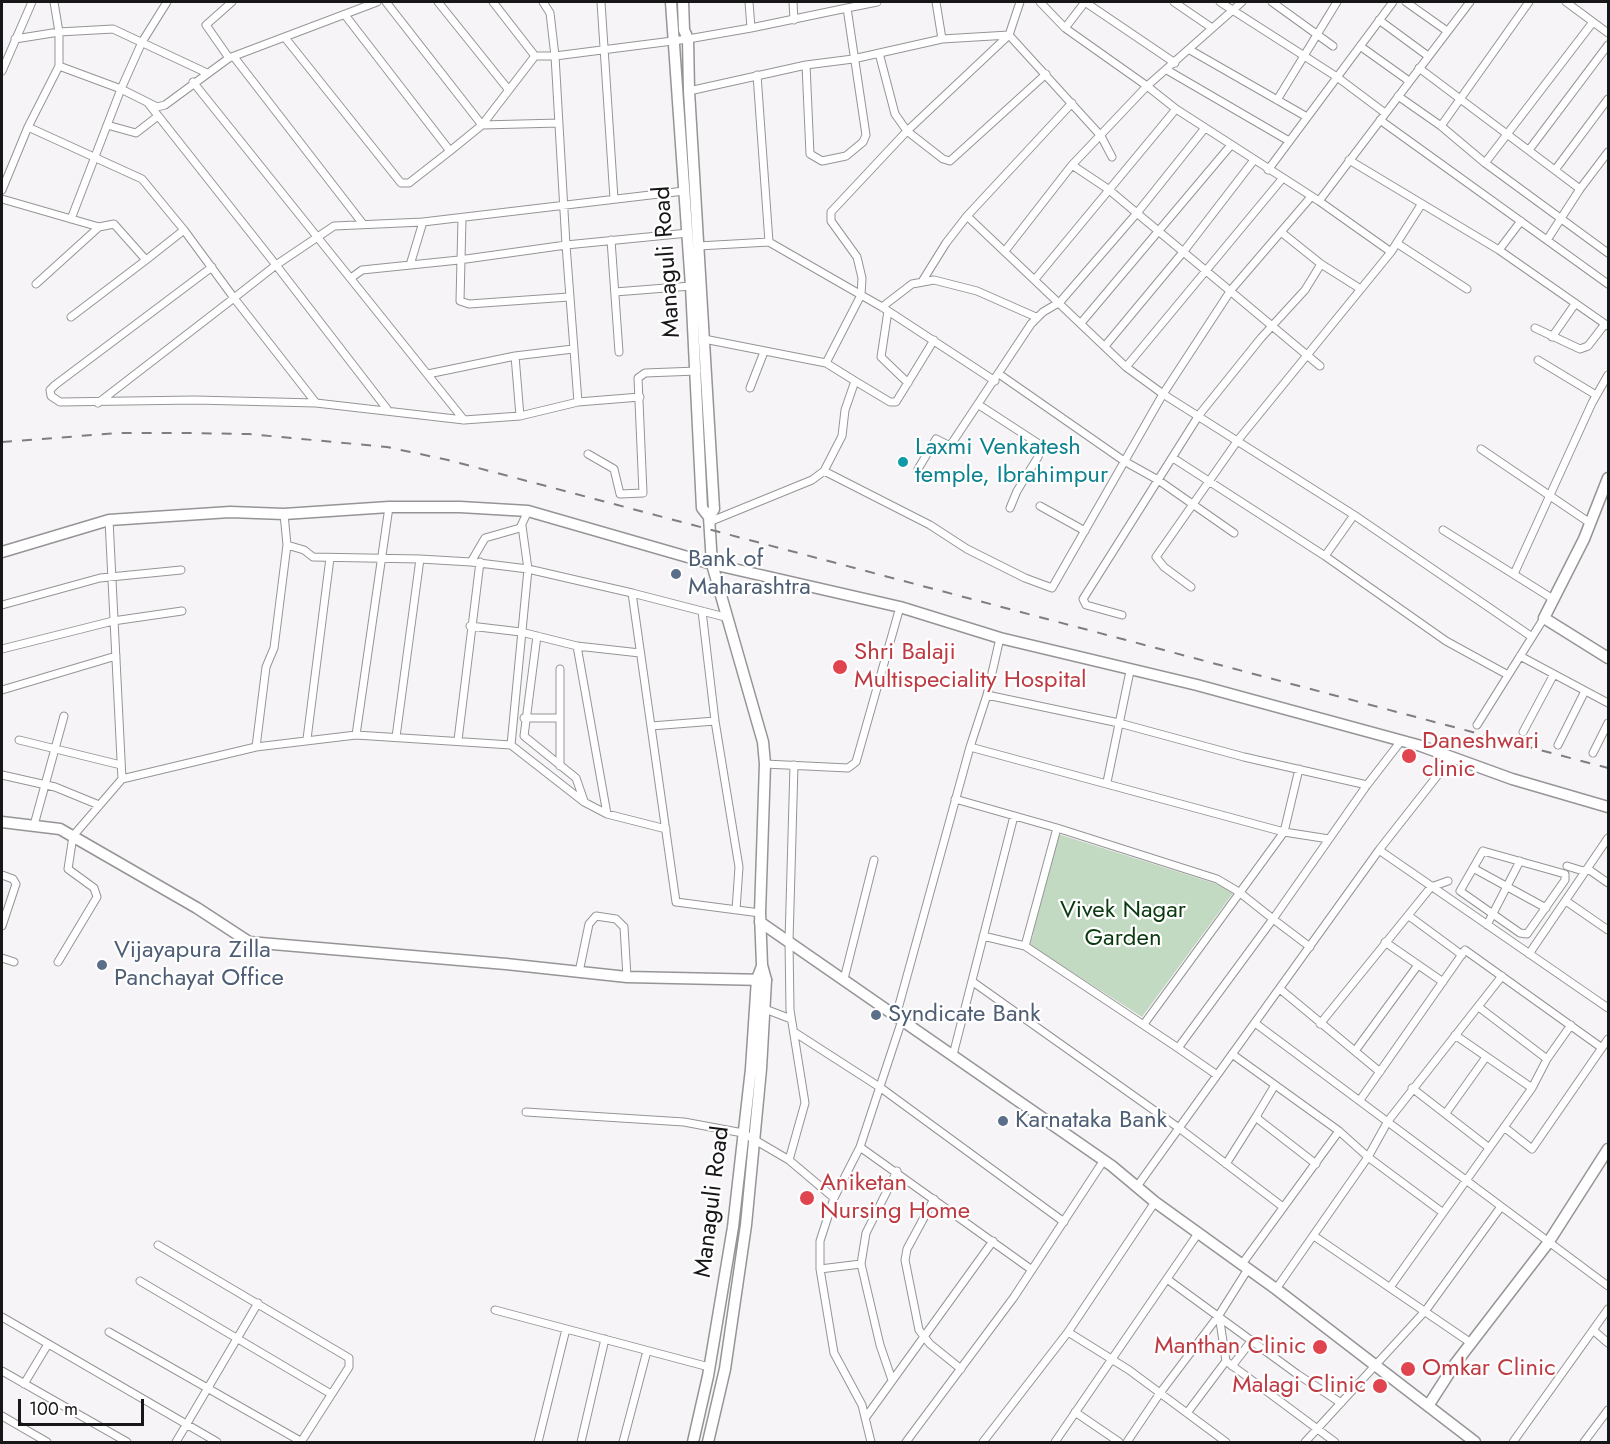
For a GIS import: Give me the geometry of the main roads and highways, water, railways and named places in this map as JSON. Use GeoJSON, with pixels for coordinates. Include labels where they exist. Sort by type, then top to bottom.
{"type":"FeatureCollection","features":[{"type":"Feature","properties":{"kind":"railway"},"geometry":{"type":"LineString","coordinates":[[2,442],[119,433],[187,433],[249,434],[387,447],[448,460],[1608,768]]}},
{"type":"Feature","properties":{"kind":"place","name":"Laxmi Venkatesh temple, Ibrahimpur"},"geometry":{"type":"Point","coordinates":[903,462]}},
{"type":"Feature","properties":{"kind":"place","name":"Bank of Maharashtra"},"geometry":{"type":"Point","coordinates":[676,574]}},
{"type":"Feature","properties":{"kind":"place","name":"Shri Balaji Multispeciality Hospital"},"geometry":{"type":"Point","coordinates":[840,667]}},
{"type":"Feature","properties":{"kind":"place","name":"Daneshwari clinic"},"geometry":{"type":"Point","coordinates":[1409,756]}},
{"type":"Feature","properties":{"kind":"place","name":"Vijayapura Zilla Panchayat Office"},"geometry":{"type":"Point","coordinates":[102,965]}},
{"type":"Feature","properties":{"kind":"place","name":"Syndicate Bank"},"geometry":{"type":"Point","coordinates":[876,1015]}},
{"type":"Feature","properties":{"kind":"place","name":"Karnataka Bank"},"geometry":{"type":"Point","coordinates":[1003,1121]}},
{"type":"Feature","properties":{"kind":"place","name":"Aniketan Nursing Home"},"geometry":{"type":"Point","coordinates":[807,1198]}},
{"type":"Feature","properties":{"kind":"place","name":"Manthan Clinic"},"geometry":{"type":"Point","coordinates":[1320,1347]}},
{"type":"Feature","properties":{"kind":"place","name":"Omkar Clinic"},"geometry":{"type":"Point","coordinates":[1408,1369]}},
{"type":"Feature","properties":{"kind":"place","name":"Malagi Clinic"},"geometry":{"type":"Point","coordinates":[1380,1386]}},
{"type":"Feature","properties":{"kind":"park label","name":"Vivek Nagar Garden"},"geometry":{"type":"Point","coordinates":[1123,925]}}]}
